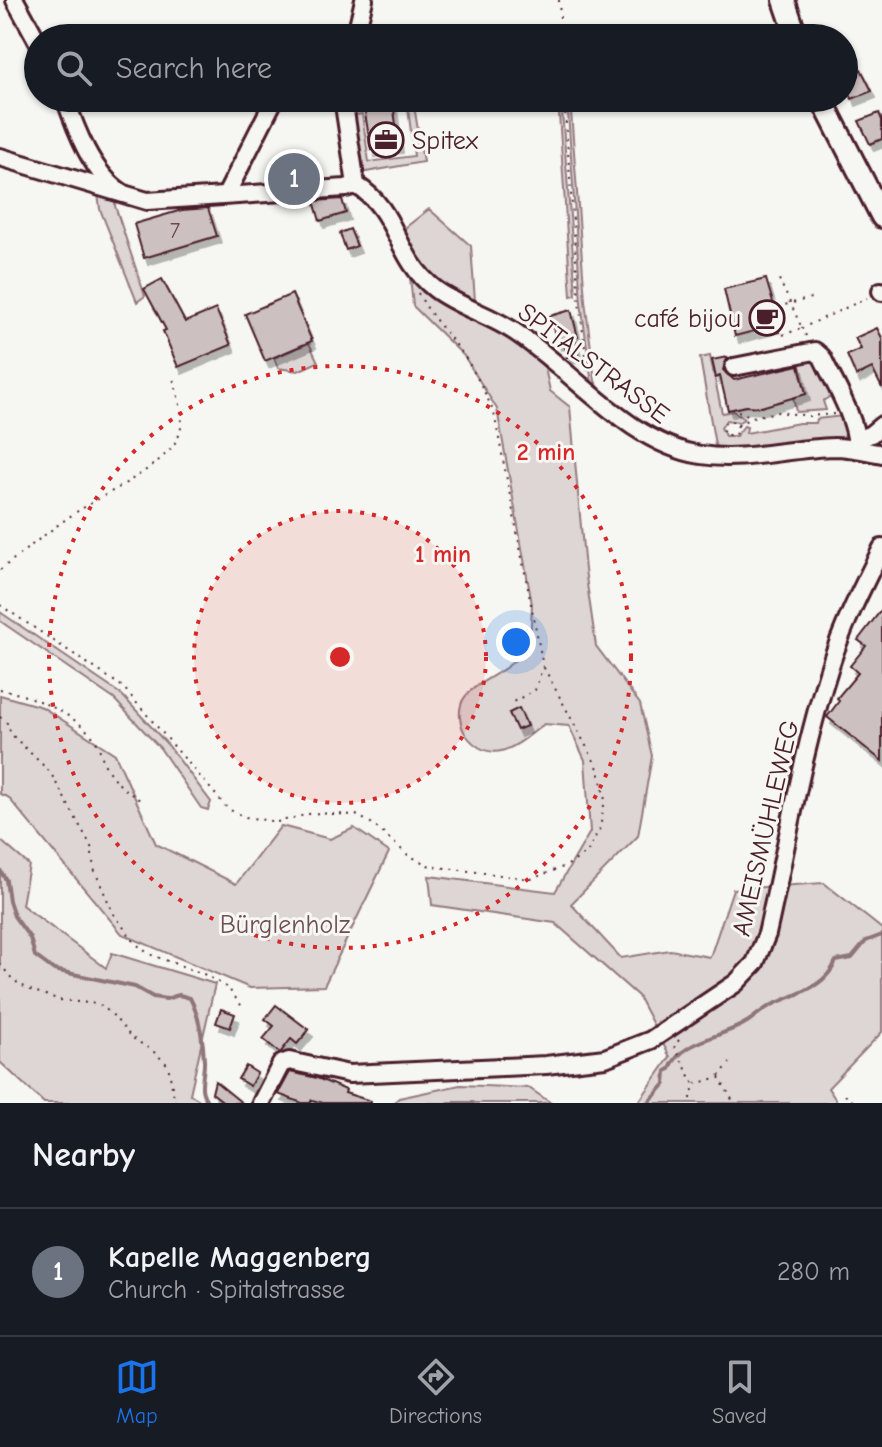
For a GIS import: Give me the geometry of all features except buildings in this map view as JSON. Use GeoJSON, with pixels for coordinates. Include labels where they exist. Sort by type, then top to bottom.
{"type":"FeatureCollection","features":[{"type":"Feature","properties":{"kind":"main road"},"geometry":{"type":"LineString","coordinates":[[784,0],[792,24]]}},
{"type":"Feature","properties":{"kind":"main road"},"geometry":{"type":"LineString","coordinates":[[828,112],[882,217]]}},
{"type":"Feature","properties":{"kind":"street"},"geometry":{"type":"LineString","coordinates":[[15,0],[28,24]]}},
{"type":"Feature","properties":{"kind":"street"},"geometry":{"type":"LineString","coordinates":[[358,24],[364,0]]}},
{"type":"Feature","properties":{"kind":"street"},"geometry":{"type":"LineString","coordinates":[[70,112],[96,164],[112,186],[125,195]]}},
{"type":"Feature","properties":{"kind":"street"},"geometry":{"type":"LineString","coordinates":[[226,195],[268,112]]}},
{"type":"Feature","properties":{"kind":"street"},"geometry":{"type":"LineString","coordinates":[[0,157],[147,201],[346,188],[356,185],[345,112]]}},
{"type":"Feature","properties":{"kind":"street","name":"SPITALSTRASSE"},"geometry":{"type":"LineString","coordinates":[[356,185],[371,194],[382,207],[408,262],[432,287],[444,296],[501,322],[528,340],[646,434],[685,452],[728,456],[857,445],[882,454]]}},
{"type":"Feature","properties":{"kind":"street"},"geometry":{"type":"LineString","coordinates":[[734,367],[815,351],[822,357],[848,413],[857,445],[882,425]]}},
{"type":"Feature","properties":{"kind":"street","name":"AMEISMÜHLEWEG"},"geometry":{"type":"LineString","coordinates":[[261,1103],[281,1064],[289,1061],[349,1074],[546,1065],[605,1058],[639,1046],[665,1032],[744,976],[759,956],[767,934],[831,664],[882,548]]}},
{"type":"Feature","properties":{"kind":"path"},"geometry":{"type":"LineString","coordinates":[[559,0],[560,24]]}},
{"type":"Feature","properties":{"kind":"path"},"geometry":{"type":"LineString","coordinates":[[565,112],[588,390]]}},
{"type":"Feature","properties":{"kind":"path"},"geometry":{"type":"LineString","coordinates":[[777,275],[815,351]]}},
{"type":"Feature","properties":{"kind":"path"},"geometry":{"type":"LineString","coordinates":[[0,605],[123,687],[228,809],[246,817],[277,822],[313,813],[356,815],[371,823],[408,855],[430,866],[531,879],[566,866],[587,853],[600,828],[605,800],[599,770],[543,666],[494,413],[481,382],[459,349],[430,315],[416,290]]}},
{"type":"Feature","properties":{"kind":"path"},"geometry":{"type":"LineString","coordinates":[[811,298],[772,307],[780,336],[882,292]]}},
{"type":"Feature","properties":{"kind":"path"},"geometry":{"type":"LineString","coordinates":[[779,301],[780,306]]}},
{"type":"Feature","properties":{"kind":"path"},"geometry":{"type":"LineString","coordinates":[[0,570],[71,516],[138,476],[168,452],[180,433],[181,411],[173,378]]}},
{"type":"Feature","properties":{"kind":"path"},"geometry":{"type":"LineString","coordinates":[[738,411],[752,417]]}},
{"type":"Feature","properties":{"kind":"path"},"geometry":{"type":"LineString","coordinates":[[738,425],[752,417],[778,412],[809,416],[848,413]]}},
{"type":"Feature","properties":{"kind":"path"},"geometry":{"type":"LineString","coordinates":[[509,704],[535,690],[543,666]]}},
{"type":"Feature","properties":{"kind":"path"},"geometry":{"type":"LineString","coordinates":[[0,689],[57,709],[92,736],[102,752],[105,766],[122,789],[140,800]]}},
{"type":"Feature","properties":{"kind":"path"},"geometry":{"type":"LineString","coordinates":[[0,717],[7,723],[11,734],[50,772],[91,846],[94,869],[113,913],[135,943],[149,954],[206,975],[228,988],[244,1009]]}},
{"type":"Feature","properties":{"kind":"path"},"geometry":{"type":"LineString","coordinates":[[0,964],[13,980],[28,989],[60,1000],[98,1004],[111,1013],[131,1037],[168,1065],[175,1103]]}},
{"type":"Feature","properties":{"kind":"path"},"geometry":{"type":"LineString","coordinates":[[677,1053],[694,1084],[690,1103]]}},
{"type":"Feature","properties":{"kind":"path"},"geometry":{"type":"LineString","coordinates":[[694,1084],[719,1077],[730,1063]]}},
{"type":"Feature","properties":{"kind":"path"},"geometry":{"type":"LineString","coordinates":[[719,1077],[734,1103]]}},
{"type":"Feature","properties":{"kind":"path"},"geometry":{"type":"LineString","coordinates":[[845,1095],[855,1103]]}},
{"type":"Feature","properties":{"kind":"green space"},"geometry":{"type":"Polygon","coordinates":[[[350,112],[362,114],[369,162],[414,156],[408,112],[415,112],[423,162],[360,173],[350,112]]]}},
{"type":"Feature","properties":{"kind":"green space"},"geometry":{"type":"Polygon","coordinates":[[[559,112],[562,112],[576,295],[571,296],[559,112]]]}},
{"type":"Feature","properties":{"kind":"green space"},"geometry":{"type":"Polygon","coordinates":[[[568,112],[571,112],[585,300],[595,381],[604,395],[592,385],[581,302],[568,112]]]}},
{"type":"Feature","properties":{"kind":"green space"},"geometry":{"type":"Polygon","coordinates":[[[98,194],[116,196],[115,206],[145,296],[137,302],[100,209],[98,194]]]}},
{"type":"Feature","properties":{"kind":"green space"},"geometry":{"type":"Polygon","coordinates":[[[429,209],[471,246],[476,315],[523,343],[545,368],[550,391],[570,407],[585,570],[596,646],[640,704],[652,756],[638,836],[571,904],[621,958],[670,950],[710,957],[733,889],[824,883],[882,929],[882,1032],[828,1088],[838,1103],[638,1103],[670,1057],[638,996],[555,923],[432,905],[429,876],[555,892],[590,832],[585,760],[569,726],[544,724],[515,745],[496,752],[476,745],[461,725],[460,709],[468,693],[508,666],[530,645],[532,604],[497,409],[464,356],[413,306],[405,228],[429,209]]]}},
{"type":"Feature","properties":{"kind":"green space"},"geometry":{"type":"Polygon","coordinates":[[[309,343],[318,362],[298,371],[278,368],[274,358],[309,343]]]}},
{"type":"Feature","properties":{"kind":"green space"},"geometry":{"type":"Polygon","coordinates":[[[710,356],[722,413],[733,411],[744,419],[739,422],[726,420],[721,428],[725,436],[736,436],[744,426],[747,427],[746,433],[843,416],[846,429],[843,438],[840,442],[720,453],[715,445],[700,358],[710,356]]]}},
{"type":"Feature","properties":{"kind":"green space"},"geometry":{"type":"Polygon","coordinates":[[[804,357],[818,361],[832,389],[831,396],[823,401],[826,410],[796,412],[793,397],[806,394],[799,360],[804,357]]]}},
{"type":"Feature","properties":{"kind":"green space"},"geometry":{"type":"Polygon","coordinates":[[[0,612],[122,695],[168,745],[211,802],[208,810],[201,808],[160,748],[114,699],[0,621],[0,612]]]}},
{"type":"Feature","properties":{"kind":"green space","name":"Bürglenholz"},"geometry":{"type":"Polygon","coordinates":[[[0,695],[42,707],[115,754],[156,844],[236,884],[281,826],[330,839],[354,828],[389,852],[324,986],[250,988],[122,934],[8,797],[0,794],[0,695]]]}},
{"type":"Feature","properties":{"kind":"green space","name":"Bürglenholz"},"geometry":{"type":"Polygon","coordinates":[[[0,840],[29,865],[22,905],[106,968],[112,953],[215,984],[190,1094],[204,1103],[44,1103],[0,1062],[0,840]]]}},
{"type":"Feature","properties":{"kind":"green space"},"geometry":{"type":"Polygon","coordinates":[[[460,1085],[529,1088],[551,1103],[393,1103],[399,1098],[460,1085]]]}},
{"type":"Feature","properties":{"kind":"waterway"},"geometry":{"type":"LineString","coordinates":[[0,870],[6,880],[14,916],[30,938],[35,956],[54,970],[135,987],[153,997],[166,999],[179,995],[190,998],[202,1036],[202,1088],[209,1103]]}},
{"type":"Feature","properties":{"kind":"waterway"},"geometry":{"type":"LineString","coordinates":[[648,1103],[665,1084],[666,1071],[683,1052],[818,984],[836,961],[852,958],[866,941],[882,935]]}},
{"type":"Feature","properties":{"kind":"waterway"},"geometry":{"type":"LineString","coordinates":[[449,1103],[473,1103]]}},
{"type":"Feature","properties":{"kind":"place","name":"Spitex"},"geometry":{"type":"Point","coordinates":[386,140]}},
{"type":"Feature","properties":{"kind":"place","name":"Kapelle Maggenberg"},"geometry":{"type":"Point","coordinates":[294,179]}},
{"type":"Feature","properties":{"kind":"place","name":"café bijou"},"geometry":{"type":"Point","coordinates":[767,318]}}]}
